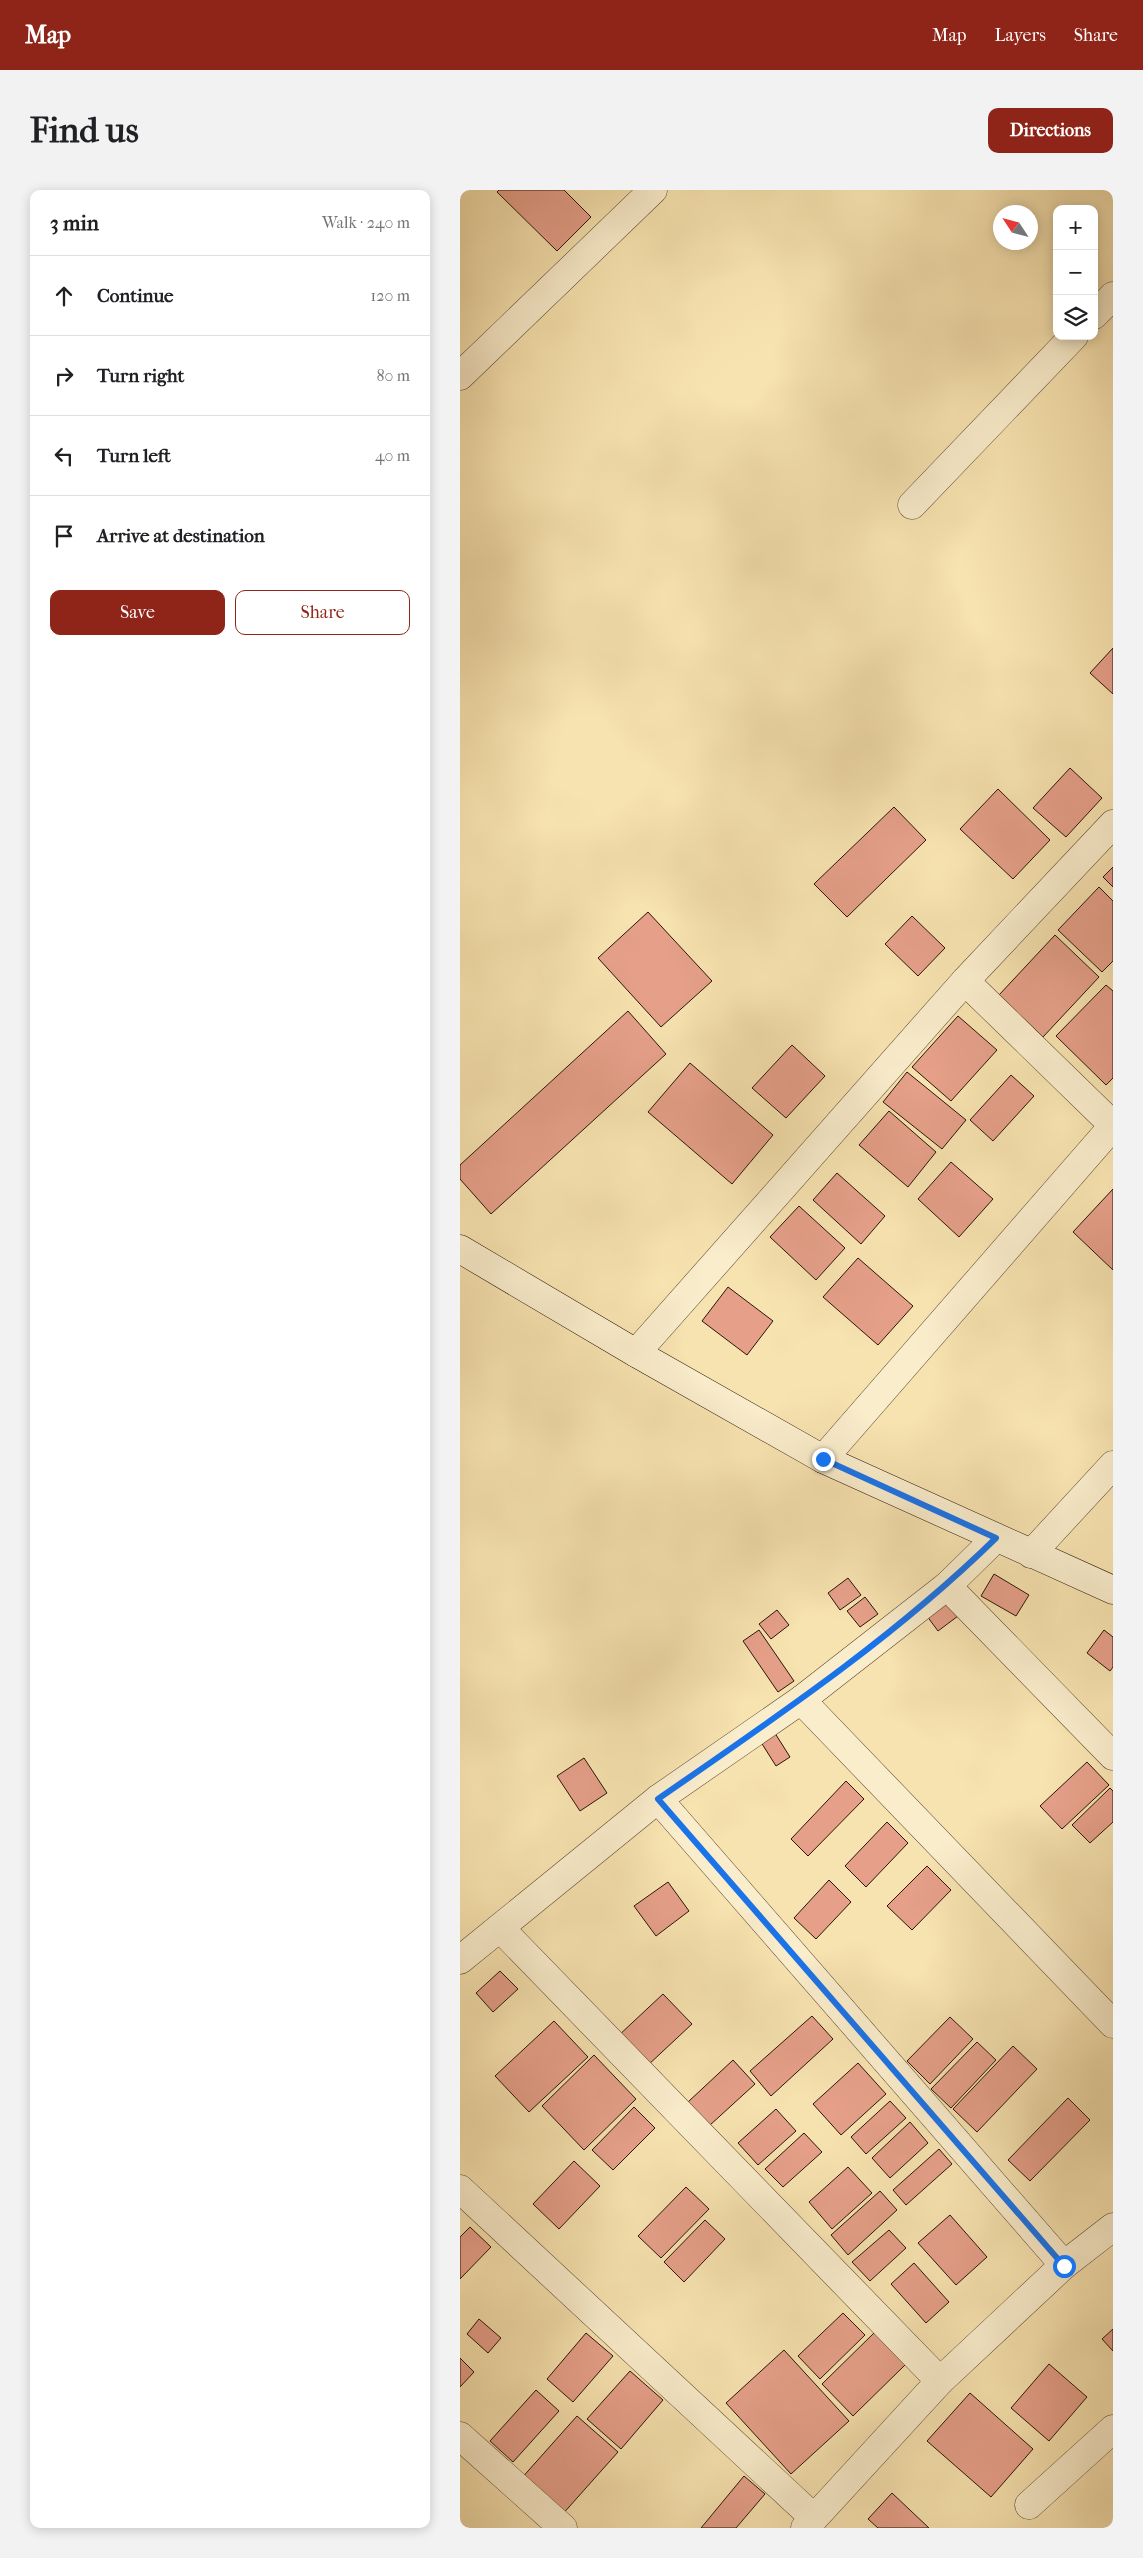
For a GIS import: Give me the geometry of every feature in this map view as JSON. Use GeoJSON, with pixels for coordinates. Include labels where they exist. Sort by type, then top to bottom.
{"type":"FeatureCollection","features":[{"type":"Feature","properties":{"kind":"street"},"geometry":{"type":"LineString","coordinates":[[460,376],[653,190]]}},
{"type":"Feature","properties":{"kind":"street"},"geometry":{"type":"LineString","coordinates":[[1098,311],[1113,296]]}},
{"type":"Feature","properties":{"kind":"street"},"geometry":{"type":"LineString","coordinates":[[912,505],[1070,340]]}},
{"type":"Feature","properties":{"kind":"street"},"geometry":{"type":"LineString","coordinates":[[636,1353],[965,981],[1113,824]]}},
{"type":"Feature","properties":{"kind":"street"},"geometry":{"type":"LineString","coordinates":[[823,1459],[1113,1125],[965,981]]}},
{"type":"Feature","properties":{"kind":"street"},"geometry":{"type":"LineString","coordinates":[[460,1248],[636,1353],[823,1459],[1113,1590]]}},
{"type":"Feature","properties":{"kind":"street"},"geometry":{"type":"LineString","coordinates":[[1031,1554],[1113,1465]]}},
{"type":"Feature","properties":{"kind":"street"},"geometry":{"type":"LineString","coordinates":[[460,1960],[658,1799],[802,1700],[947,1586],[996,1538]]}},
{"type":"Feature","properties":{"kind":"street"},"geometry":{"type":"LineString","coordinates":[[947,1586],[1113,1756]]}},
{"type":"Feature","properties":{"kind":"street"},"geometry":{"type":"LineString","coordinates":[[802,1700],[1113,2024]]}},
{"type":"Feature","properties":{"kind":"street"},"geometry":{"type":"LineString","coordinates":[[658,1799],[1064,2266]]}},
{"type":"Feature","properties":{"kind":"street"},"geometry":{"type":"LineString","coordinates":[[500,1928],[940,2381]]}},
{"type":"Feature","properties":{"kind":"street"},"geometry":{"type":"LineString","coordinates":[[460,2189],[809,2523],[940,2381],[1064,2266],[1113,2227]]}},
{"type":"Feature","properties":{"kind":"street"},"geometry":{"type":"LineString","coordinates":[[1029,2505],[1113,2429]]}},
{"type":"Feature","properties":{"kind":"street"},"geometry":{"type":"LineString","coordinates":[[460,2436],[563,2528]]}},
{"type":"Feature","properties":{"kind":"building"},"geometry":{"type":"Polygon","coordinates":[[[499,190],[564,190],[591,217],[557,251],[497,192],[499,190]]]}},
{"type":"Feature","properties":{"kind":"building"},"geometry":{"type":"Polygon","coordinates":[[[1113,648],[1113,694],[1090,673],[1113,648]]]}},
{"type":"Feature","properties":{"kind":"building"},"geometry":{"type":"Polygon","coordinates":[[[1070,768],[1102,798],[1066,837],[1033,808],[1070,768]]]}},
{"type":"Feature","properties":{"kind":"building"},"geometry":{"type":"Polygon","coordinates":[[[998,789],[1050,840],[1013,879],[960,829],[998,789]]]}},
{"type":"Feature","properties":{"kind":"building"},"geometry":{"type":"Polygon","coordinates":[[[894,807],[926,840],[847,917],[814,884],[894,807]]]}},
{"type":"Feature","properties":{"kind":"building"},"geometry":{"type":"Polygon","coordinates":[[[1113,867],[1113,887],[1103,877],[1113,867]]]}},
{"type":"Feature","properties":{"kind":"building"},"geometry":{"type":"Polygon","coordinates":[[[1099,887],[1113,901],[1113,961],[1102,972],[1058,930],[1099,887]]]}},
{"type":"Feature","properties":{"kind":"building"},"geometry":{"type":"Polygon","coordinates":[[[648,912],[712,981],[661,1027],[598,958],[648,912]]]}},
{"type":"Feature","properties":{"kind":"building"},"geometry":{"type":"Polygon","coordinates":[[[912,916],[945,948],[918,976],[885,944],[912,916]]]}},
{"type":"Feature","properties":{"kind":"building"},"geometry":{"type":"Polygon","coordinates":[[[1055,935],[1099,977],[1043,1037],[999,995],[1055,935]]]}},
{"type":"Feature","properties":{"kind":"building"},"geometry":{"type":"Polygon","coordinates":[[[1106,985],[1113,991],[1113,1078],[1106,1085],[1056,1036],[1106,985]]]}},
{"type":"Feature","properties":{"kind":"building"},"geometry":{"type":"Polygon","coordinates":[[[628,1011],[666,1054],[491,1214],[460,1179],[460,1165],[628,1011]]]}},
{"type":"Feature","properties":{"kind":"building"},"geometry":{"type":"Polygon","coordinates":[[[958,1016],[997,1050],[951,1101],[912,1067],[958,1016]]]}},
{"type":"Feature","properties":{"kind":"building"},"geometry":{"type":"Polygon","coordinates":[[[792,1045],[825,1076],[786,1118],[752,1088],[792,1045]]]}},
{"type":"Feature","properties":{"kind":"building"},"geometry":{"type":"Polygon","coordinates":[[[690,1063],[773,1135],[732,1184],[648,1112],[690,1063]]]}},
{"type":"Feature","properties":{"kind":"building"},"geometry":{"type":"Polygon","coordinates":[[[907,1072],[966,1120],[942,1149],[883,1102],[907,1072]]]}},
{"type":"Feature","properties":{"kind":"building"},"geometry":{"type":"Polygon","coordinates":[[[1011,1075],[1034,1096],[993,1141],[970,1120],[1011,1075]]]}},
{"type":"Feature","properties":{"kind":"building"},"geometry":{"type":"Polygon","coordinates":[[[889,1111],[936,1152],[908,1187],[859,1145],[889,1111]]]}},
{"type":"Feature","properties":{"kind":"building"},"geometry":{"type":"Polygon","coordinates":[[[951,1162],[993,1199],[959,1237],[918,1199],[951,1162]]]}},
{"type":"Feature","properties":{"kind":"building"},"geometry":{"type":"Polygon","coordinates":[[[837,1173],[885,1216],[861,1244],[813,1200],[837,1173]]]}},
{"type":"Feature","properties":{"kind":"building"},"geometry":{"type":"Polygon","coordinates":[[[1113,1189],[1113,1270],[1073,1232],[1113,1189]]]}},
{"type":"Feature","properties":{"kind":"building"},"geometry":{"type":"Polygon","coordinates":[[[799,1206],[845,1248],[816,1280],[770,1237],[799,1206]]]}},
{"type":"Feature","properties":{"kind":"building"},"geometry":{"type":"Polygon","coordinates":[[[858,1258],[913,1306],[878,1345],[823,1297],[858,1258]]]}},
{"type":"Feature","properties":{"kind":"building"},"geometry":{"type":"Polygon","coordinates":[[[728,1287],[773,1321],[747,1355],[702,1321],[728,1287]]]}},
{"type":"Feature","properties":{"kind":"building"},"geometry":{"type":"Polygon","coordinates":[[[994,1574],[1029,1595],[1016,1616],[981,1596],[994,1574]]]}},
{"type":"Feature","properties":{"kind":"building"},"geometry":{"type":"Polygon","coordinates":[[[848,1578],[861,1595],[840,1610],[828,1593],[848,1578]]]}},
{"type":"Feature","properties":{"kind":"building"},"geometry":{"type":"Polygon","coordinates":[[[948,1594],[962,1613],[938,1631],[924,1612],[948,1594]]]}},
{"type":"Feature","properties":{"kind":"building"},"geometry":{"type":"Polygon","coordinates":[[[865,1597],[878,1614],[860,1627],[847,1611],[865,1597]]]}},
{"type":"Feature","properties":{"kind":"building"},"geometry":{"type":"Polygon","coordinates":[[[777,1610],[789,1625],[771,1639],[759,1624],[777,1610]]]}},
{"type":"Feature","properties":{"kind":"building"},"geometry":{"type":"Polygon","coordinates":[[[759,1630],[794,1681],[778,1692],[743,1641],[759,1630]]]}},
{"type":"Feature","properties":{"kind":"building"},"geometry":{"type":"Polygon","coordinates":[[[1104,1630],[1113,1637],[1113,1667],[1110,1671],[1087,1653],[1104,1630]]]}},
{"type":"Feature","properties":{"kind":"building"},"geometry":{"type":"Polygon","coordinates":[[[773,1730],[790,1757],[776,1766],[759,1739],[773,1730]]]}},
{"type":"Feature","properties":{"kind":"building"},"geometry":{"type":"Polygon","coordinates":[[[584,1758],[607,1793],[580,1811],[557,1776],[584,1758]]]}},
{"type":"Feature","properties":{"kind":"building"},"geometry":{"type":"Polygon","coordinates":[[[1087,1762],[1109,1785],[1062,1829],[1040,1806],[1087,1762]]]}},
{"type":"Feature","properties":{"kind":"building"},"geometry":{"type":"Polygon","coordinates":[[[846,1781],[864,1799],[808,1856],[791,1839],[846,1781]]]}},
{"type":"Feature","properties":{"kind":"building"},"geometry":{"type":"Polygon","coordinates":[[[1110,1788],[1113,1791],[1113,1822],[1090,1843],[1072,1825],[1110,1788]]]}},
{"type":"Feature","properties":{"kind":"building"},"geometry":{"type":"Polygon","coordinates":[[[887,1822],[908,1843],[866,1887],[845,1866],[887,1822]]]}},
{"type":"Feature","properties":{"kind":"building"},"geometry":{"type":"Polygon","coordinates":[[[927,1866],[951,1890],[912,1930],[887,1906],[927,1866]]]}},
{"type":"Feature","properties":{"kind":"building"},"geometry":{"type":"Polygon","coordinates":[[[829,1880],[851,1902],[816,1939],[794,1918],[829,1880]]]}},
{"type":"Feature","properties":{"kind":"building"},"geometry":{"type":"Polygon","coordinates":[[[668,1882],[689,1911],[656,1936],[634,1906],[668,1882]]]}},
{"type":"Feature","properties":{"kind":"building"},"geometry":{"type":"Polygon","coordinates":[[[500,1971],[518,1989],[493,2012],[476,1993],[500,1971]]]}},
{"type":"Feature","properties":{"kind":"building"},"geometry":{"type":"Polygon","coordinates":[[[663,1994],[692,2024],[646,2067],[617,2037],[663,1994]]]}},
{"type":"Feature","properties":{"kind":"building"},"geometry":{"type":"Polygon","coordinates":[[[812,2016],[833,2039],[771,2096],[750,2071],[812,2016]]]}},
{"type":"Feature","properties":{"kind":"building"},"geometry":{"type":"Polygon","coordinates":[[[950,2017],[973,2039],[930,2084],[907,2061],[950,2017]]]}},
{"type":"Feature","properties":{"kind":"building"},"geometry":{"type":"Polygon","coordinates":[[[554,2021],[588,2057],[529,2112],[495,2076],[554,2021]]]}},
{"type":"Feature","properties":{"kind":"building"},"geometry":{"type":"Polygon","coordinates":[[[977,2042],[996,2060],[951,2108],[931,2089],[977,2042]]]}},
{"type":"Feature","properties":{"kind":"building"},"geometry":{"type":"Polygon","coordinates":[[[1013,2046],[1037,2069],[977,2132],[953,2109],[1013,2046]]]}},
{"type":"Feature","properties":{"kind":"building"},"geometry":{"type":"Polygon","coordinates":[[[594,2055],[636,2099],[584,2150],[542,2106],[594,2055]]]}},
{"type":"Feature","properties":{"kind":"building"},"geometry":{"type":"Polygon","coordinates":[[[733,2060],[755,2084],[709,2126],[688,2102],[733,2060]]]}},
{"type":"Feature","properties":{"kind":"building"},"geometry":{"type":"Polygon","coordinates":[[[858,2063],[886,2094],[841,2135],[813,2104],[858,2063]]]}},
{"type":"Feature","properties":{"kind":"building"},"geometry":{"type":"Polygon","coordinates":[[[1068,2098],[1090,2120],[1030,2181],[1008,2160],[1068,2098]]]}},
{"type":"Feature","properties":{"kind":"building"},"geometry":{"type":"Polygon","coordinates":[[[890,2101],[906,2118],[866,2154],[851,2137],[890,2101]]]}},
{"type":"Feature","properties":{"kind":"building"},"geometry":{"type":"Polygon","coordinates":[[[634,2107],[655,2128],[613,2170],[592,2150],[634,2107]]]}},
{"type":"Feature","properties":{"kind":"building"},"geometry":{"type":"Polygon","coordinates":[[[776,2109],[796,2131],[758,2165],[738,2143],[776,2109]]]}},
{"type":"Feature","properties":{"kind":"building"},"geometry":{"type":"Polygon","coordinates":[[[910,2122],[928,2143],[890,2178],[872,2158],[910,2122]]]}},
{"type":"Feature","properties":{"kind":"building"},"geometry":{"type":"Polygon","coordinates":[[[804,2133],[822,2152],[783,2187],[765,2169],[804,2133]]]}},
{"type":"Feature","properties":{"kind":"building"},"geometry":{"type":"Polygon","coordinates":[[[939,2149],[952,2164],[906,2205],[893,2190],[939,2149]]]}},
{"type":"Feature","properties":{"kind":"building"},"geometry":{"type":"Polygon","coordinates":[[[574,2161],[600,2186],[559,2229],[533,2204],[574,2161]]]}},
{"type":"Feature","properties":{"kind":"building"},"geometry":{"type":"Polygon","coordinates":[[[848,2167],[872,2193],[832,2229],[809,2202],[848,2167]]]}},
{"type":"Feature","properties":{"kind":"building"},"geometry":{"type":"Polygon","coordinates":[[[686,2187],[709,2209],[661,2258],[638,2236],[686,2187]]]}},
{"type":"Feature","properties":{"kind":"building"},"geometry":{"type":"Polygon","coordinates":[[[880,2191],[897,2210],[848,2255],[831,2235],[880,2191]]]}},
{"type":"Feature","properties":{"kind":"building"},"geometry":{"type":"Polygon","coordinates":[[[950,2215],[987,2257],[956,2285],[918,2243],[950,2215]]]}},
{"type":"Feature","properties":{"kind":"building"},"geometry":{"type":"Polygon","coordinates":[[[705,2220],[725,2239],[684,2282],[664,2262],[705,2220]]]}},
{"type":"Feature","properties":{"kind":"building"},"geometry":{"type":"Polygon","coordinates":[[[470,2227],[491,2247],[460,2279],[460,2237],[470,2227]]]}},
{"type":"Feature","properties":{"kind":"building"},"geometry":{"type":"Polygon","coordinates":[[[889,2230],[906,2248],[870,2281],[852,2262],[889,2230]]]}},
{"type":"Feature","properties":{"kind":"building"},"geometry":{"type":"Polygon","coordinates":[[[914,2263],[949,2302],[926,2323],[891,2284],[914,2263]]]}},
{"type":"Feature","properties":{"kind":"building"},"geometry":{"type":"Polygon","coordinates":[[[843,2313],[865,2335],[820,2379],[798,2356],[843,2313]]]}},
{"type":"Feature","properties":{"kind":"building"},"geometry":{"type":"Polygon","coordinates":[[[479,2319],[501,2338],[488,2353],[467,2334],[479,2319]]]}},
{"type":"Feature","properties":{"kind":"building"},"geometry":{"type":"Polygon","coordinates":[[[1113,2329],[1113,2351],[1102,2339],[1113,2329]]]}},
{"type":"Feature","properties":{"kind":"building"},"geometry":{"type":"Polygon","coordinates":[[[875,2332],[906,2364],[853,2416],[822,2384],[875,2332]]]}},
{"type":"Feature","properties":{"kind":"building"},"geometry":{"type":"Polygon","coordinates":[[[586,2333],[613,2356],[573,2402],[547,2379],[586,2333]]]}},
{"type":"Feature","properties":{"kind":"building"},"geometry":{"type":"Polygon","coordinates":[[[784,2350],[849,2421],[791,2474],[726,2403],[784,2350]]]}},
{"type":"Feature","properties":{"kind":"building"},"geometry":{"type":"Polygon","coordinates":[[[460,2358],[474,2372],[460,2387],[460,2358]]]}},
{"type":"Feature","properties":{"kind":"building"},"geometry":{"type":"Polygon","coordinates":[[[1049,2364],[1087,2397],[1049,2441],[1011,2408],[1049,2364]]]}},
{"type":"Feature","properties":{"kind":"building"},"geometry":{"type":"Polygon","coordinates":[[[630,2371],[663,2400],[621,2449],[587,2419],[630,2371]]]}},
{"type":"Feature","properties":{"kind":"building"},"geometry":{"type":"Polygon","coordinates":[[[536,2390],[559,2411],[513,2462],[490,2441],[536,2390]]]}},
{"type":"Feature","properties":{"kind":"building"},"geometry":{"type":"Polygon","coordinates":[[[970,2393],[1033,2449],[991,2497],[927,2441],[970,2393]]]}},
{"type":"Feature","properties":{"kind":"building"},"geometry":{"type":"Polygon","coordinates":[[[577,2416],[618,2452],[561,2516],[520,2480],[577,2416]]]}},
{"type":"Feature","properties":{"kind":"building"},"geometry":{"type":"Polygon","coordinates":[[[744,2476],[765,2494],[736,2528],[701,2528],[744,2476]]]}},
{"type":"Feature","properties":{"kind":"building"},"geometry":{"type":"Polygon","coordinates":[[[892,2493],[929,2528],[878,2528],[868,2519],[892,2493]]]}},
{"type":"Feature","properties":{"kind":"route"},"geometry":{"type":"LineString","coordinates":[[823,1459],[996,1538],[947,1586],[802,1700],[658,1799],[1064,2266]]}}]}
